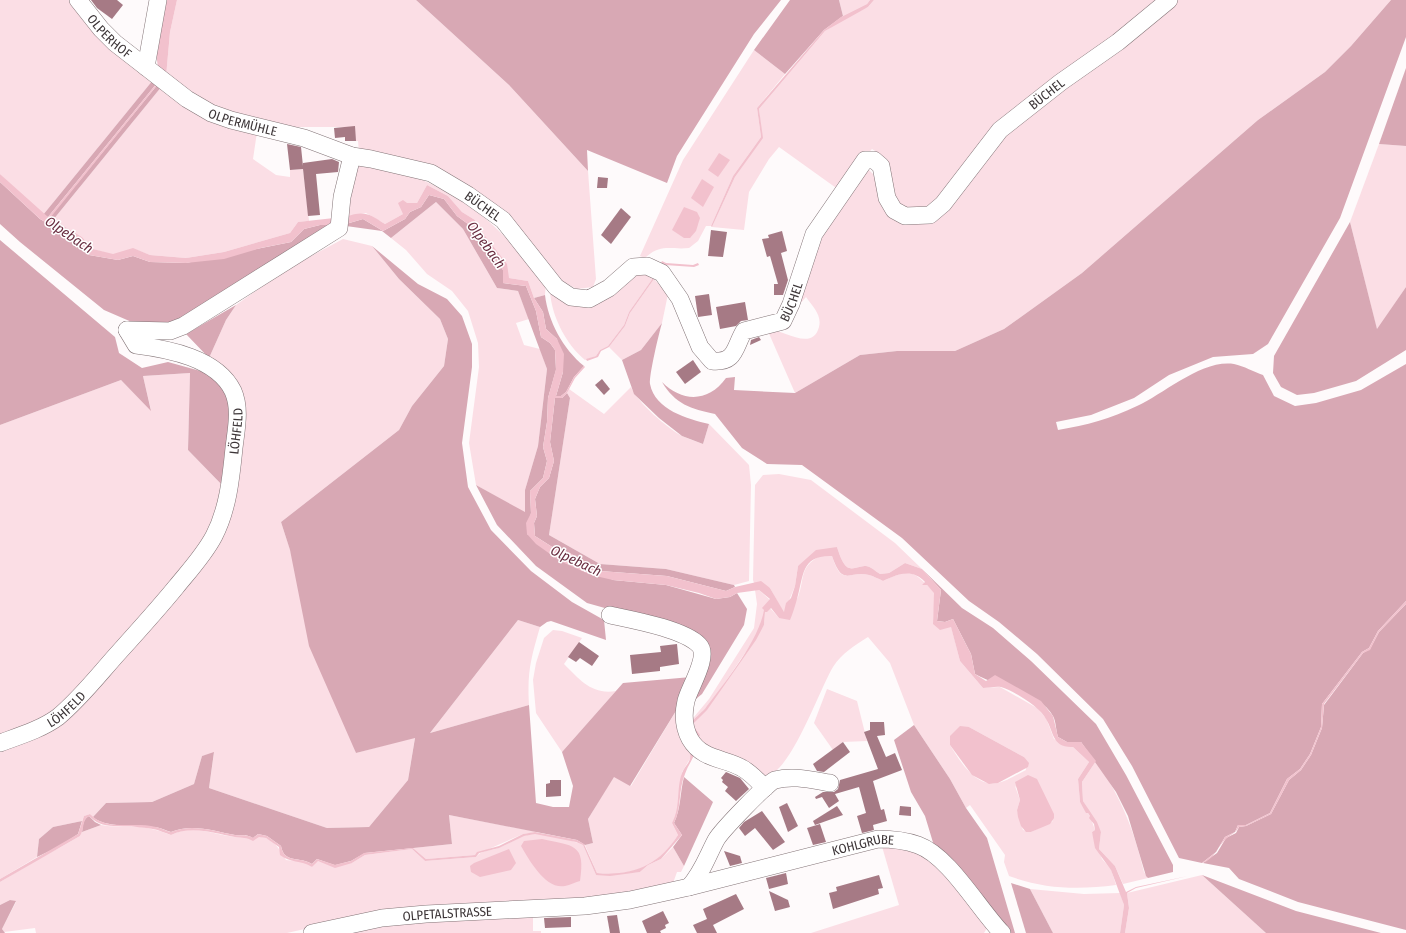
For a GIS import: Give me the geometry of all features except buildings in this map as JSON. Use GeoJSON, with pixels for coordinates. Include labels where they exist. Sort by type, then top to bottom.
{"type":"FeatureCollection","features":[{"type":"Feature","properties":{"kind":"street","name":"OLPERHOF"},"geometry":{"type":"LineString","coordinates":[[78,0],[106,34],[146,67]]}},
{"type":"Feature","properties":{"kind":"street"},"geometry":{"type":"LineString","coordinates":[[146,67],[158,0]]}},
{"type":"Feature","properties":{"kind":"street","name":"BÜCHEL"},"geometry":{"type":"LineString","coordinates":[[352,156],[430,173],[468,195],[503,220],[556,287],[571,296],[589,299],[609,288],[633,267],[647,266],[662,273],[680,299],[700,347],[712,361],[722,362],[732,357],[744,331],[783,321],[791,304],[814,234],[865,160],[874,160],[881,166],[887,198],[894,210],[905,216],[930,215],[943,204],[1000,130],[1060,82],[1118,42],[1169,0]]}},
{"type":"Feature","properties":{"kind":"street","name":"OLPERMÜHLE"},"geometry":{"type":"LineString","coordinates":[[146,67],[187,99],[211,112],[231,120],[304,138],[352,156]]}},
{"type":"Feature","properties":{"kind":"street","name":"LÖHFELD"},"geometry":{"type":"LineString","coordinates":[[0,743],[56,718],[78,698],[148,620],[199,560],[214,536],[224,511],[229,490],[238,420],[237,406],[233,391],[223,378],[210,367],[172,351],[136,345],[127,330],[170,331],[183,326],[338,228],[352,156]]}},
{"type":"Feature","properties":{"kind":"street"},"geometry":{"type":"LineString","coordinates":[[610,615],[648,623],[691,638],[700,646],[703,652],[702,660],[686,701],[684,722],[691,741],[701,751],[710,757],[742,767],[754,776],[765,788]]}},
{"type":"Feature","properties":{"kind":"street"},"geometry":{"type":"LineString","coordinates":[[689,887],[704,866],[717,839],[726,826],[773,780],[792,778],[830,783]]}},
{"type":"Feature","properties":{"kind":"street","name":"KOHLGRUBE"},"geometry":{"type":"LineString","coordinates":[[585,906],[630,900],[689,887],[878,839],[899,839],[918,845],[932,853],[952,872],[1002,933]]}},
{"type":"Feature","properties":{"kind":"street","name":"OLPETALSTRASSE"},"geometry":{"type":"LineString","coordinates":[[312,933],[382,918],[418,914],[585,906]]}},
{"type":"Feature","properties":{"kind":"shaded area"},"geometry":{"type":"Polygon","coordinates":[[[0,0],[71,0],[153,80],[43,215],[0,174],[0,0]]]}},
{"type":"Feature","properties":{"kind":"shaded area"},"geometry":{"type":"Polygon","coordinates":[[[177,0],[416,0],[509,85],[588,171],[596,279],[593,287],[577,289],[565,283],[455,186],[359,152],[358,141],[356,141],[344,127],[289,127],[245,116],[208,103],[166,77],[170,32],[177,0]]]}},
{"type":"Feature","properties":{"kind":"shaded area"},"geometry":{"type":"Polygon","coordinates":[[[416,0],[781,0],[754,34],[677,156],[667,183],[587,150],[588,171],[509,85],[416,0]]]}},
{"type":"Feature","properties":{"kind":"shaded area"},"geometry":{"type":"Polygon","coordinates":[[[790,0],[839,0],[843,16],[824,30],[785,74],[754,50],[790,0]]]}},
{"type":"Feature","properties":{"kind":"shaded area"},"geometry":{"type":"Polygon","coordinates":[[[839,0],[870,0],[867,4],[843,16],[839,0]]]}},
{"type":"Feature","properties":{"kind":"shaded area"},"geometry":{"type":"Polygon","coordinates":[[[874,0],[1164,0],[1066,75],[929,209],[908,210],[898,201],[892,187],[891,174],[887,162],[881,155],[872,149],[859,163],[839,190],[779,147],[769,159],[749,192],[744,230],[712,227],[735,177],[762,138],[759,109],[825,31],[845,18],[868,7],[874,0]]]}},
{"type":"Feature","properties":{"kind":"shaded area"},"geometry":{"type":"Polygon","coordinates":[[[1176,0],[1391,0],[1351,46],[1325,72],[1258,120],[1082,273],[1004,329],[955,351],[897,351],[860,355],[795,393],[767,329],[803,339],[810,338],[815,335],[820,323],[816,311],[806,297],[792,313],[814,244],[863,176],[869,170],[873,174],[881,196],[918,222],[1018,117],[1176,0]]]}},
{"type":"Feature","properties":{"kind":"shaded area"},"geometry":{"type":"Polygon","coordinates":[[[1391,0],[1406,0],[1406,37],[1340,218],[1268,344],[1253,354],[1213,357],[1169,375],[1134,398],[1091,415],[1056,422],[1058,430],[1089,424],[1108,418],[1148,401],[1196,372],[1222,364],[1238,365],[1263,375],[1274,396],[1295,406],[1316,403],[1361,390],[1406,364],[1406,601],[1378,631],[1369,648],[1362,652],[1322,704],[1321,727],[1310,754],[1300,769],[1287,779],[1270,813],[1246,825],[1238,825],[1235,832],[1225,837],[1216,852],[1202,863],[1179,858],[1132,766],[1103,719],[1037,654],[999,622],[969,601],[902,538],[802,465],[767,464],[742,448],[715,414],[698,410],[684,404],[672,396],[662,382],[670,389],[678,393],[695,397],[703,396],[711,392],[726,378],[735,377],[734,390],[795,393],[860,355],[897,351],[955,351],[1004,329],[1082,273],[1258,120],[1325,72],[1351,46],[1391,0]]]}},
{"type":"Feature","properties":{"kind":"shaded area"},"geometry":{"type":"Polygon","coordinates":[[[754,50],[785,74],[757,108],[761,137],[733,176],[711,226],[706,226],[698,241],[689,248],[666,248],[656,250],[645,258],[640,256],[683,160],[754,50]]]}},
{"type":"Feature","properties":{"kind":"shaded area"},"geometry":{"type":"Polygon","coordinates":[[[1406,68],[1406,146],[1379,144],[1406,68]]]}},
{"type":"Feature","properties":{"kind":"shaded area"},"geometry":{"type":"Polygon","coordinates":[[[153,80],[157,83],[48,217],[43,215],[153,80]]]}},
{"type":"Feature","properties":{"kind":"shaded area"},"geometry":{"type":"Polygon","coordinates":[[[158,84],[162,86],[53,220],[49,218],[158,84]]]}},
{"type":"Feature","properties":{"kind":"shaded area"},"geometry":{"type":"Polygon","coordinates":[[[162,86],[257,132],[253,159],[276,175],[290,177],[290,170],[303,169],[309,221],[298,222],[290,233],[224,252],[186,258],[150,255],[134,249],[113,255],[93,249],[82,237],[53,220],[162,86]]]}},
{"type":"Feature","properties":{"kind":"shaded area"},"geometry":{"type":"Polygon","coordinates":[[[1379,144],[1406,146],[1406,287],[1377,330],[1350,222],[1379,144]]]}},
{"type":"Feature","properties":{"kind":"shaded area"},"geometry":{"type":"Polygon","coordinates":[[[360,165],[384,166],[414,176],[465,203],[487,220],[511,242],[546,282],[545,295],[534,298],[528,281],[509,278],[475,220],[462,212],[448,196],[427,185],[417,203],[407,203],[403,214],[385,224],[366,213],[345,217],[355,170],[360,165]]]}},
{"type":"Feature","properties":{"kind":"shaded area"},"geometry":{"type":"Polygon","coordinates":[[[0,182],[40,219],[78,241],[89,255],[118,260],[133,256],[150,262],[186,263],[291,242],[304,229],[320,225],[332,225],[174,325],[134,323],[104,310],[0,224],[0,182]]]}},
{"type":"Feature","properties":{"kind":"shaded area"},"geometry":{"type":"Polygon","coordinates":[[[429,195],[444,199],[457,216],[468,224],[503,270],[503,283],[526,286],[536,311],[541,337],[550,343],[555,350],[556,370],[548,398],[547,422],[543,447],[547,461],[543,478],[530,491],[531,513],[527,534],[613,580],[666,585],[716,599],[730,597],[737,593],[747,609],[744,625],[702,694],[691,703],[709,650],[619,612],[587,603],[536,566],[497,525],[476,485],[525,512],[525,490],[538,446],[547,369],[518,291],[497,288],[463,229],[436,202],[391,238],[382,231],[346,226],[346,224],[363,219],[383,231],[405,219],[410,212],[421,207],[429,195]]]}},
{"type":"Feature","properties":{"kind":"shaded area"},"geometry":{"type":"Polygon","coordinates":[[[436,202],[463,229],[497,288],[518,291],[529,319],[516,323],[524,345],[540,349],[547,369],[538,446],[525,490],[525,513],[476,485],[469,443],[479,367],[478,343],[468,311],[452,291],[427,274],[406,250],[391,238],[436,202]]]}},
{"type":"Feature","properties":{"kind":"shaded area"},"geometry":{"type":"Polygon","coordinates":[[[1350,222],[1377,329],[1406,287],[1406,350],[1356,381],[1314,393],[1297,395],[1281,387],[1273,373],[1274,356],[1350,222]]]}},
{"type":"Feature","properties":{"kind":"shaded area"},"geometry":{"type":"Polygon","coordinates":[[[343,239],[372,246],[399,279],[440,319],[448,339],[444,366],[412,406],[399,430],[281,522],[356,753],[415,737],[408,780],[369,827],[327,828],[209,788],[214,753],[202,756],[194,784],[152,802],[106,803],[93,817],[90,814],[84,816],[82,821],[53,827],[39,839],[37,857],[0,879],[0,748],[60,721],[229,513],[209,358],[226,320],[236,305],[285,270],[343,239]]]}},
{"type":"Feature","properties":{"kind":"shaded area"},"geometry":{"type":"Polygon","coordinates":[[[0,240],[115,337],[119,353],[142,368],[168,362],[204,372],[217,380],[231,403],[224,487],[188,450],[190,373],[143,376],[151,411],[121,380],[0,425],[0,240]]]}},
{"type":"Feature","properties":{"kind":"shaded area"},"geometry":{"type":"Polygon","coordinates":[[[372,246],[418,284],[447,299],[462,316],[472,344],[472,367],[462,443],[468,487],[491,530],[531,571],[572,602],[604,620],[606,640],[551,621],[540,627],[518,620],[430,733],[529,705],[536,803],[553,807],[569,807],[573,786],[562,752],[623,683],[691,677],[682,701],[630,786],[614,777],[588,819],[593,843],[585,845],[577,840],[449,815],[452,844],[365,853],[351,861],[335,865],[317,859],[312,864],[303,860],[293,859],[285,855],[281,846],[267,836],[258,834],[253,838],[195,828],[179,829],[171,832],[155,827],[121,825],[98,821],[93,817],[106,803],[152,802],[194,784],[202,756],[214,752],[209,788],[327,828],[369,827],[408,780],[415,738],[356,753],[309,646],[290,550],[281,522],[399,430],[412,406],[444,366],[448,339],[440,319],[399,279],[372,246]]]}},
{"type":"Feature","properties":{"kind":"shaded area"},"geometry":{"type":"Polygon","coordinates":[[[643,273],[653,278],[629,312],[624,325],[608,346],[600,350],[596,356],[585,360],[578,354],[561,329],[551,301],[550,292],[574,300],[627,277],[643,273]]]}},
{"type":"Feature","properties":{"kind":"shaded area"},"geometry":{"type":"Polygon","coordinates":[[[654,279],[668,294],[662,323],[641,350],[622,360],[609,347],[625,326],[630,313],[654,279]]]}},
{"type":"Feature","properties":{"kind":"shaded area"},"geometry":{"type":"Polygon","coordinates":[[[545,295],[549,315],[558,334],[569,351],[584,366],[574,377],[566,392],[561,396],[556,396],[563,372],[557,339],[546,329],[543,312],[534,298],[545,295]]]}},
{"type":"Feature","properties":{"kind":"shaded area"},"geometry":{"type":"Polygon","coordinates":[[[236,305],[226,320],[209,358],[186,334],[236,305]]]}},
{"type":"Feature","properties":{"kind":"shaded area"},"geometry":{"type":"Polygon","coordinates":[[[662,323],[650,379],[653,393],[658,401],[674,412],[709,424],[703,444],[682,436],[659,418],[634,394],[622,360],[641,350],[662,323]]]}},
{"type":"Feature","properties":{"kind":"shaded area"},"geometry":{"type":"Polygon","coordinates":[[[190,373],[188,450],[224,487],[220,510],[195,557],[54,714],[0,738],[0,425],[121,380],[151,410],[143,376],[190,373]]]}},
{"type":"Feature","properties":{"kind":"shaded area"},"geometry":{"type":"Polygon","coordinates":[[[631,387],[639,400],[646,407],[676,432],[684,437],[703,444],[709,424],[749,465],[751,485],[749,581],[734,585],[666,569],[600,564],[549,535],[570,398],[567,393],[569,389],[604,414],[631,387]]]}},
{"type":"Feature","properties":{"kind":"shaded area"},"geometry":{"type":"Polygon","coordinates":[[[567,393],[570,398],[549,535],[600,564],[666,569],[734,585],[735,587],[726,591],[667,576],[600,571],[568,552],[560,552],[535,536],[534,523],[537,516],[535,499],[540,487],[549,478],[554,461],[550,442],[555,398],[562,398],[567,393]]]}},
{"type":"Feature","properties":{"kind":"shaded area"},"geometry":{"type":"Polygon","coordinates":[[[779,474],[811,480],[895,543],[922,569],[905,563],[889,573],[880,574],[872,568],[866,566],[849,568],[841,558],[837,547],[798,566],[795,586],[784,613],[770,588],[754,583],[753,580],[755,485],[763,475],[779,474]]]}},
{"type":"Feature","properties":{"kind":"shaded area"},"geometry":{"type":"Polygon","coordinates":[[[820,556],[832,556],[839,572],[847,576],[862,574],[869,575],[883,581],[907,573],[917,576],[935,593],[933,624],[951,626],[960,661],[983,688],[1000,687],[1037,708],[1046,718],[1054,739],[1073,747],[1089,762],[1078,779],[1080,802],[1090,816],[1095,830],[1092,832],[1102,859],[1111,869],[1116,885],[1088,888],[1048,886],[1035,884],[1009,876],[1004,862],[1005,855],[970,805],[966,808],[950,779],[914,725],[890,663],[868,637],[844,654],[833,667],[795,745],[776,771],[767,775],[757,773],[700,744],[689,723],[709,699],[754,628],[757,604],[755,590],[759,590],[770,600],[765,611],[770,608],[779,618],[797,600],[806,569],[813,560],[820,556]],[[765,611],[759,629],[751,644],[764,625],[765,611]],[[720,691],[692,722],[694,727],[694,723],[707,709],[720,691]],[[969,727],[950,745],[963,765],[975,777],[989,783],[997,783],[1008,780],[1026,770],[1024,757],[969,727]],[[1015,786],[1020,800],[1017,810],[1023,830],[1031,832],[1053,821],[1015,786]]]}},
{"type":"Feature","properties":{"kind":"shaded area"},"geometry":{"type":"Polygon","coordinates":[[[922,569],[962,608],[993,628],[1031,661],[1096,724],[1126,775],[1173,865],[1173,872],[1148,878],[1146,876],[1128,816],[1116,792],[1081,742],[1067,742],[1058,737],[1055,721],[1047,708],[1029,696],[984,679],[975,674],[971,654],[953,619],[945,622],[937,621],[941,590],[922,569]]]}},
{"type":"Feature","properties":{"kind":"shaded area"},"geometry":{"type":"Polygon","coordinates":[[[1406,604],[1406,930],[1298,902],[1239,879],[1229,868],[1203,863],[1217,853],[1226,838],[1236,833],[1239,827],[1246,826],[1271,814],[1289,780],[1301,770],[1311,755],[1322,728],[1324,705],[1363,653],[1370,649],[1379,632],[1406,604]]]}},
{"type":"Feature","properties":{"kind":"shaded area"},"geometry":{"type":"Polygon","coordinates":[[[518,620],[540,627],[530,665],[529,705],[430,733],[518,620]]]}},
{"type":"Feature","properties":{"kind":"shaded area"},"geometry":{"type":"Polygon","coordinates":[[[553,630],[562,631],[582,638],[564,664],[581,681],[600,691],[616,691],[562,752],[536,713],[533,680],[536,663],[544,638],[553,630]]]}},
{"type":"Feature","properties":{"kind":"shaded area"},"geometry":{"type":"Polygon","coordinates":[[[827,689],[857,701],[867,741],[843,742],[833,750],[814,723],[827,689]]]}},
{"type":"Feature","properties":{"kind":"shaded area"},"geometry":{"type":"Polygon","coordinates":[[[682,701],[691,757],[682,772],[677,815],[672,823],[678,835],[662,855],[644,867],[634,871],[622,873],[597,873],[585,845],[593,843],[588,819],[614,776],[631,786],[682,701]]]}},
{"type":"Feature","properties":{"kind":"shaded area"},"geometry":{"type":"Polygon","coordinates":[[[914,725],[950,779],[966,808],[987,838],[1015,933],[1010,933],[935,849],[925,816],[911,792],[894,740],[914,725]]]}},
{"type":"Feature","properties":{"kind":"shaded area"},"geometry":{"type":"Polygon","coordinates":[[[1096,761],[1113,788],[1126,814],[1136,842],[1144,872],[1148,878],[1123,884],[1115,866],[1099,849],[1101,832],[1083,801],[1082,782],[1096,761]]]}},
{"type":"Feature","properties":{"kind":"shaded area"},"geometry":{"type":"Polygon","coordinates":[[[684,777],[713,802],[684,866],[673,847],[682,835],[674,823],[678,812],[684,777]]]}},
{"type":"Feature","properties":{"kind":"shaded area"},"geometry":{"type":"Polygon","coordinates":[[[449,815],[538,832],[523,834],[475,855],[426,859],[413,848],[452,844],[449,815]]]}},
{"type":"Feature","properties":{"kind":"shaded area"},"geometry":{"type":"Polygon","coordinates":[[[89,816],[101,825],[82,832],[84,821],[89,816]]]}},
{"type":"Feature","properties":{"kind":"shaded area"},"geometry":{"type":"Polygon","coordinates":[[[82,821],[78,834],[60,846],[37,857],[39,839],[53,827],[82,821]]]}},
{"type":"Feature","properties":{"kind":"shaded area"},"geometry":{"type":"Polygon","coordinates":[[[101,825],[142,827],[171,835],[188,830],[196,830],[229,836],[263,837],[270,840],[275,845],[286,860],[305,862],[312,867],[317,861],[352,863],[365,855],[412,849],[425,861],[476,857],[481,853],[501,847],[530,834],[546,834],[562,837],[583,845],[596,875],[640,872],[648,865],[661,859],[673,847],[684,866],[681,872],[677,872],[672,886],[630,894],[340,921],[287,933],[36,933],[35,928],[4,932],[2,929],[16,902],[10,900],[0,905],[0,882],[80,836],[82,832],[101,825]]]}},
{"type":"Feature","properties":{"kind":"shaded area"},"geometry":{"type":"Polygon","coordinates":[[[881,843],[917,850],[951,879],[987,928],[984,933],[811,933],[899,905],[881,843]]]}},
{"type":"Feature","properties":{"kind":"shaded area"},"geometry":{"type":"Polygon","coordinates":[[[1202,875],[1266,933],[1125,933],[1129,908],[1127,893],[1202,875]]]}},
{"type":"Feature","properties":{"kind":"shaded area"},"geometry":{"type":"Polygon","coordinates":[[[1202,875],[1296,911],[1381,933],[1266,933],[1202,875]]]}},
{"type":"Feature","properties":{"kind":"shaded area"},"geometry":{"type":"Polygon","coordinates":[[[1011,883],[1030,889],[1053,933],[1026,933],[1011,883]]]}},
{"type":"Feature","properties":{"kind":"shaded area"},"geometry":{"type":"Polygon","coordinates":[[[1030,889],[1084,894],[1120,893],[1124,905],[1120,933],[1053,933],[1030,889]]]}},
{"type":"Feature","properties":{"kind":"shaded area"},"geometry":{"type":"Polygon","coordinates":[[[10,900],[16,901],[2,929],[5,933],[0,933],[0,905],[10,900]]]}},
{"type":"Feature","properties":{"kind":"shaded area"},"geometry":{"type":"Polygon","coordinates":[[[533,915],[533,931],[541,931],[541,933],[351,933],[383,925],[533,915]]]}},
{"type":"Feature","properties":{"kind":"water"},"geometry":{"type":"Polygon","coordinates":[[[164,0],[177,0],[170,32],[166,77],[158,68],[156,52],[164,0]]]}},
{"type":"Feature","properties":{"kind":"water"},"geometry":{"type":"Polygon","coordinates":[[[870,0],[874,0],[868,7],[825,31],[759,109],[763,138],[735,177],[712,227],[711,226],[733,176],[761,137],[757,108],[824,30],[841,17],[867,4],[870,0]]]}},
{"type":"Feature","properties":{"kind":"water","name":"Olpebach"},"geometry":{"type":"Polygon","coordinates":[[[157,83],[158,84],[50,218],[82,237],[93,249],[113,254],[133,248],[150,255],[186,258],[224,252],[290,233],[298,222],[334,218],[332,225],[320,225],[304,229],[291,242],[261,248],[224,259],[186,263],[150,262],[133,256],[118,260],[89,255],[78,241],[40,219],[0,182],[0,174],[48,217],[157,83]]]}},
{"type":"Feature","properties":{"kind":"water"},"geometry":{"type":"Polygon","coordinates":[[[719,153],[730,160],[718,177],[708,170],[719,153]]]}},
{"type":"Feature","properties":{"kind":"water"},"geometry":{"type":"Polygon","coordinates":[[[702,179],[714,187],[703,207],[691,198],[702,179]]]}},
{"type":"Feature","properties":{"kind":"water","name":"Olpebach"},"geometry":{"type":"Polygon","coordinates":[[[427,185],[448,196],[462,212],[475,220],[478,227],[507,264],[509,278],[528,281],[534,298],[543,312],[546,329],[557,339],[564,354],[563,372],[556,396],[561,396],[566,392],[574,377],[584,366],[585,367],[575,378],[567,393],[562,398],[555,398],[550,442],[554,461],[549,478],[540,487],[535,499],[537,516],[534,523],[535,536],[560,552],[568,552],[600,571],[667,576],[726,591],[735,587],[761,581],[770,588],[784,612],[786,603],[791,598],[795,586],[798,566],[816,550],[837,547],[842,560],[847,567],[854,568],[866,566],[872,568],[880,574],[889,573],[905,563],[922,569],[941,590],[937,621],[945,622],[953,619],[971,654],[975,674],[986,681],[995,675],[1041,701],[1053,716],[1058,737],[1067,742],[1081,742],[1096,761],[1082,782],[1083,801],[1097,822],[1101,832],[1099,849],[1115,866],[1126,892],[1136,887],[1188,876],[1136,888],[1127,893],[1129,908],[1125,933],[1120,933],[1124,905],[1111,870],[1095,848],[1092,832],[1095,830],[1094,824],[1080,802],[1078,779],[1089,762],[1073,747],[1066,747],[1057,742],[1043,714],[1026,700],[1001,687],[983,688],[960,661],[951,627],[940,630],[933,624],[934,593],[927,585],[922,585],[925,582],[915,575],[899,575],[883,581],[869,575],[862,574],[847,576],[840,572],[832,556],[814,559],[809,563],[803,575],[790,620],[779,618],[771,608],[765,612],[764,625],[756,640],[707,710],[694,723],[694,727],[700,735],[698,738],[692,727],[692,722],[705,708],[741,660],[761,622],[764,610],[762,608],[770,599],[759,590],[737,593],[730,597],[716,599],[666,585],[613,580],[591,575],[560,561],[536,544],[527,534],[526,523],[531,513],[530,491],[543,478],[547,461],[543,447],[547,422],[548,398],[556,369],[555,350],[550,343],[541,337],[536,311],[526,286],[503,283],[503,270],[468,224],[457,216],[444,199],[429,195],[421,207],[410,212],[405,219],[383,231],[363,219],[346,224],[345,217],[357,214],[366,214],[385,224],[403,214],[398,203],[403,200],[407,203],[417,203],[427,185]]]}},
{"type":"Feature","properties":{"kind":"water"},"geometry":{"type":"Polygon","coordinates":[[[684,207],[697,212],[700,218],[696,231],[690,238],[684,238],[672,230],[684,207]]]}},
{"type":"Feature","properties":{"kind":"water"},"geometry":{"type":"Polygon","coordinates":[[[662,261],[666,263],[693,265],[698,263],[699,265],[694,267],[665,265],[661,263],[662,261]]]}},
{"type":"Feature","properties":{"kind":"water"},"geometry":{"type":"Polygon","coordinates":[[[653,278],[654,279],[630,313],[625,326],[609,347],[601,351],[598,357],[587,361],[586,359],[596,356],[600,350],[608,346],[624,325],[629,312],[653,278]]]}},
{"type":"Feature","properties":{"kind":"water"},"geometry":{"type":"Polygon","coordinates":[[[1406,601],[1406,604],[1379,632],[1370,650],[1363,653],[1324,704],[1322,728],[1311,755],[1301,770],[1289,780],[1271,814],[1246,826],[1239,827],[1235,832],[1238,825],[1246,825],[1270,813],[1287,779],[1300,769],[1310,754],[1321,727],[1322,704],[1362,652],[1369,648],[1378,631],[1406,601]]]}},
{"type":"Feature","properties":{"kind":"water"},"geometry":{"type":"Polygon","coordinates":[[[960,726],[969,727],[1024,757],[1029,763],[1028,767],[998,783],[989,784],[972,775],[950,745],[950,736],[960,726]]]}},
{"type":"Feature","properties":{"kind":"water"},"geometry":{"type":"Polygon","coordinates":[[[695,751],[681,786],[678,811],[674,823],[682,835],[661,859],[648,865],[640,872],[610,876],[596,875],[583,845],[576,842],[535,834],[524,836],[499,848],[479,853],[476,857],[425,861],[412,849],[365,855],[352,863],[335,868],[318,861],[312,867],[304,863],[284,858],[280,855],[279,847],[266,838],[259,837],[253,841],[244,838],[195,830],[179,832],[171,835],[153,829],[105,825],[93,820],[89,816],[85,820],[80,836],[0,882],[0,879],[78,834],[84,816],[90,814],[104,823],[121,825],[147,825],[171,832],[179,829],[195,828],[253,838],[258,834],[267,836],[281,846],[285,855],[293,859],[303,860],[312,864],[317,859],[335,865],[351,861],[364,853],[413,848],[426,859],[475,855],[477,852],[499,846],[523,834],[535,832],[577,840],[584,844],[597,873],[622,873],[644,867],[653,861],[670,846],[678,835],[672,823],[677,811],[680,779],[683,770],[689,761],[690,753],[695,751]]]}},
{"type":"Feature","properties":{"kind":"water"},"geometry":{"type":"Polygon","coordinates":[[[1028,775],[1037,779],[1054,814],[1054,818],[1050,824],[1031,832],[1026,832],[1021,826],[1018,817],[1017,810],[1020,800],[1015,782],[1028,775]]]}},
{"type":"Feature","properties":{"kind":"water"},"geometry":{"type":"Polygon","coordinates":[[[1235,832],[1228,837],[1218,849],[1225,837],[1235,832]]]}},
{"type":"Feature","properties":{"kind":"water"},"geometry":{"type":"Polygon","coordinates":[[[542,839],[562,843],[575,848],[581,859],[580,881],[565,886],[558,886],[545,879],[539,873],[521,846],[524,841],[542,839]]]}},
{"type":"Feature","properties":{"kind":"water"},"geometry":{"type":"Polygon","coordinates":[[[509,849],[516,863],[511,870],[480,877],[471,872],[470,866],[474,863],[509,849]]]}},
{"type":"Feature","properties":{"kind":"water"},"geometry":{"type":"Polygon","coordinates":[[[1215,852],[1210,859],[1202,863],[1215,852]]]}}]}
